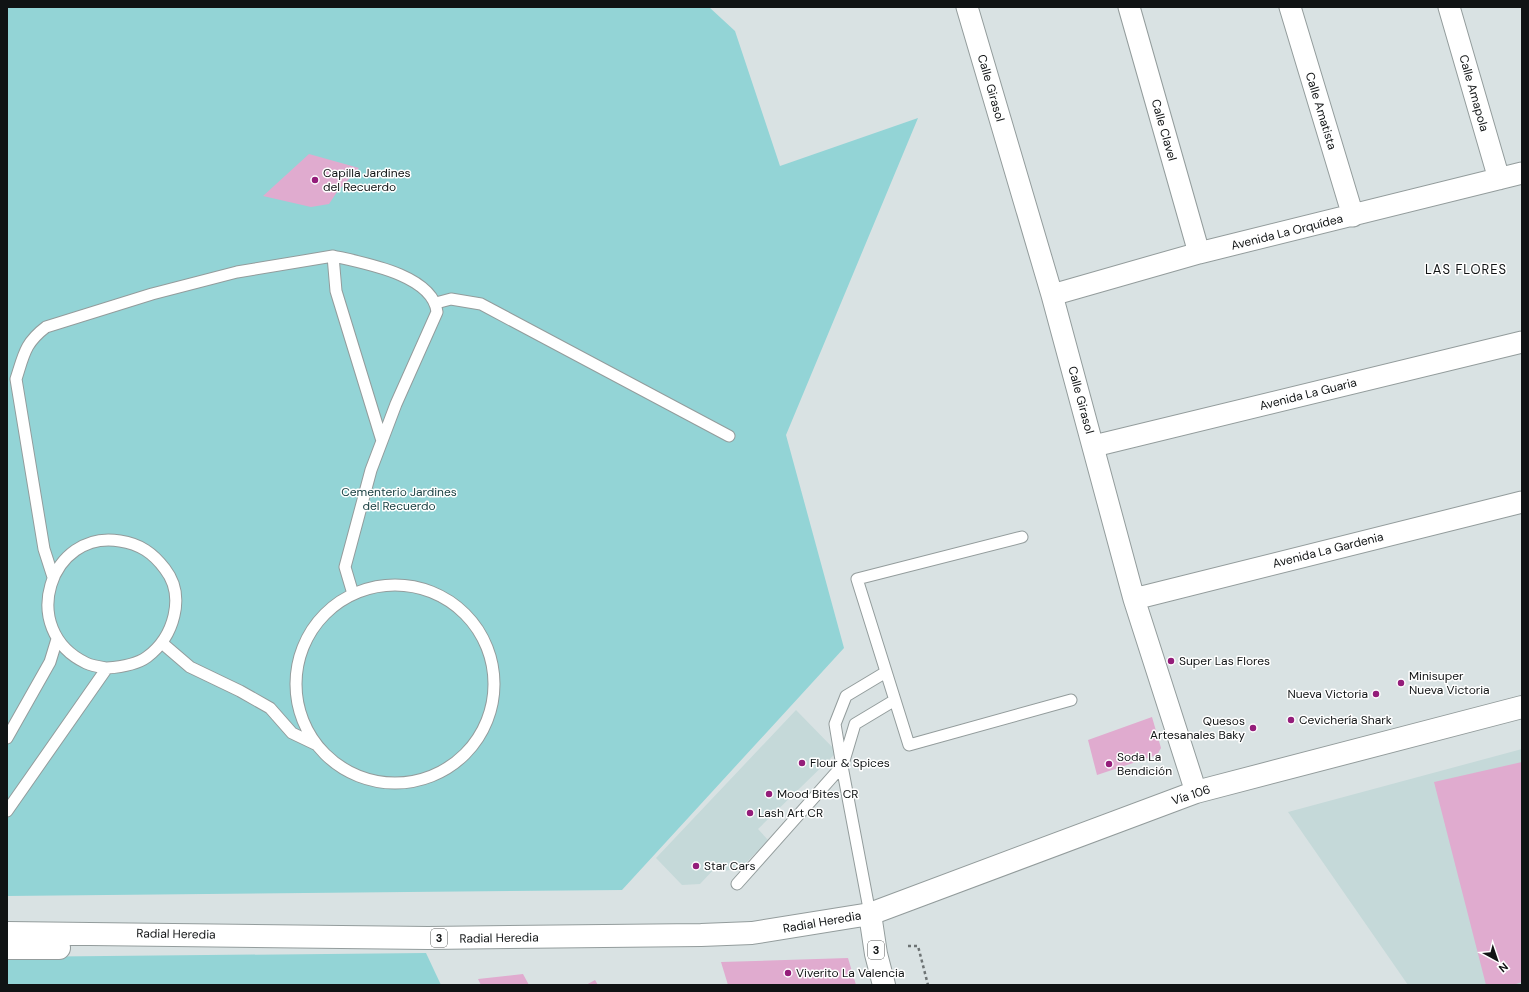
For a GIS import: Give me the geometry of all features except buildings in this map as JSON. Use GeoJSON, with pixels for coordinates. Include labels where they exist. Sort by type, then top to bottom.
{"type":"FeatureCollection","features":[{"type":"Feature","properties":{"kind":"main road","name":"Vía 106"},"geometry":{"type":"LineString","coordinates":[[870,914],[1196,792],[1522,707]]}},
{"type":"Feature","properties":{"kind":"main road","name":"Radial Heredia"},"geometry":{"type":"LineString","coordinates":[[7,932],[428,938],[752,933],[870,914],[876,954],[884,985]]}},
{"type":"Feature","properties":{"kind":"main road"},"geometry":{"type":"LineString","coordinates":[[7,948],[271,948],[409,937]]}},
{"type":"Feature","properties":{"kind":"street","name":"Calle Girasol"},"geometry":{"type":"LineString","coordinates":[[967,7],[1052,295],[1094,446],[1134,599],[1196,792]]}},
{"type":"Feature","properties":{"kind":"street","name":"Calle Clavel"},"geometry":{"type":"LineString","coordinates":[[1129,7],[1199,253]]}},
{"type":"Feature","properties":{"kind":"street","name":"Calle Amatista"},"geometry":{"type":"LineString","coordinates":[[1290,7],[1353,216]]}},
{"type":"Feature","properties":{"kind":"street","name":"Calle Amapola"},"geometry":{"type":"LineString","coordinates":[[1449,7],[1499,179]]}},
{"type":"Feature","properties":{"kind":"street","name":"Avenida La Orquídea"},"geometry":{"type":"LineString","coordinates":[[1052,295],[1199,253],[1522,173]]}},
{"type":"Feature","properties":{"kind":"street","name":"Avenida La Guaria"},"geometry":{"type":"LineString","coordinates":[[1094,446],[1522,342]]}},
{"type":"Feature","properties":{"kind":"street","name":"Avenida La Gardenia"},"geometry":{"type":"LineString","coordinates":[[1134,599],[1522,502]]}},
{"type":"Feature","properties":{"kind":"lane"},"geometry":{"type":"LineString","coordinates":[[333,256],[336,291],[382,441]]}},
{"type":"Feature","properties":{"kind":"lane"},"geometry":{"type":"LineString","coordinates":[[53,577],[44,549],[16,379],[31,338],[46,326],[159,292],[236,272],[333,256],[391,271],[418,284],[436,303],[437,312],[371,470],[344,567],[353,594]]}},
{"type":"Feature","properties":{"kind":"lane"},"geometry":{"type":"LineString","coordinates":[[436,303],[451,299],[481,304],[729,436]]}},
{"type":"Feature","properties":{"kind":"lane"},"geometry":{"type":"LineString","coordinates":[[1022,537],[857,579],[909,745],[1071,700]]}},
{"type":"Feature","properties":{"kind":"lane"},"geometry":{"type":"LineString","coordinates":[[110,539],[134,543],[155,556],[169,575],[176,598],[173,622],[162,644],[147,658],[128,666],[107,668],[88,664],[71,654],[57,639],[49,620],[47,598],[53,577],[66,558],[87,544],[110,539]]}},
{"type":"Feature","properties":{"kind":"lane"},"geometry":{"type":"LineString","coordinates":[[401,585],[425,589],[448,600],[467,615],[482,635],[490,658],[494,682],[491,707],[482,730],[467,750],[449,766],[426,777],[402,782],[378,782],[354,775],[333,762],[315,744],[301,718],[295,690],[298,660],[309,633],[328,610],[353,594],[376,586],[401,585]]}},
{"type":"Feature","properties":{"kind":"lane"},"geometry":{"type":"LineString","coordinates":[[7,738],[50,662],[57,639]]}},
{"type":"Feature","properties":{"kind":"lane"},"geometry":{"type":"LineString","coordinates":[[162,644],[190,667],[240,691],[270,708],[292,733],[315,744]]}},
{"type":"Feature","properties":{"kind":"lane"},"geometry":{"type":"LineString","coordinates":[[7,811],[107,668]]}},
{"type":"Feature","properties":{"kind":"lane"},"geometry":{"type":"LineString","coordinates":[[870,914],[835,724],[846,696],[886,672]]}},
{"type":"Feature","properties":{"kind":"lane"},"geometry":{"type":"LineString","coordinates":[[737,884],[842,766],[855,724],[895,700]]}},
{"type":"Feature","properties":{"kind":"path"},"geometry":{"type":"LineString","coordinates":[[908,946],[918,946],[928,985]]}},
{"type":"Feature","properties":{"kind":"shaded area"},"geometry":{"type":"Polygon","coordinates":[[[796,710],[837,752],[758,829],[768,840],[741,868],[724,871],[717,866],[700,884],[682,885],[656,858],[796,710]]]}},
{"type":"Feature","properties":{"kind":"shaded area"},"geometry":{"type":"Polygon","coordinates":[[[1522,749],[1522,985],[1408,985],[1288,812],[1522,749]]]}},
{"type":"Feature","properties":{"kind":"green space","name":"Cementerio Jardines del Recuerdo"},"geometry":{"type":"Polygon","coordinates":[[[7,7],[709,7],[735,31],[780,166],[918,118],[786,435],[844,648],[622,890],[7,896],[7,7]]]}},
{"type":"Feature","properties":{"kind":"green space"},"geometry":{"type":"Polygon","coordinates":[[[426,953],[441,985],[7,985],[7,957],[426,953]]]}},
{"type":"Feature","properties":{"kind":"place","name":"Capilla Jardines del Recuerdo"},"geometry":{"type":"Point","coordinates":[315,180]}},
{"type":"Feature","properties":{"kind":"place","name":"Super Las Flores"},"geometry":{"type":"Point","coordinates":[1171,661]}},
{"type":"Feature","properties":{"kind":"place","name":"Minisuper Nueva Victoria"},"geometry":{"type":"Point","coordinates":[1401,683]}},
{"type":"Feature","properties":{"kind":"place","name":"Nueva Victoria"},"geometry":{"type":"Point","coordinates":[1376,694]}},
{"type":"Feature","properties":{"kind":"place","name":"Cevichería Shark"},"geometry":{"type":"Point","coordinates":[1291,720]}},
{"type":"Feature","properties":{"kind":"place","name":"Quesos Artesanales Baky"},"geometry":{"type":"Point","coordinates":[1253,728]}},
{"type":"Feature","properties":{"kind":"place","name":"Flour & Spices"},"geometry":{"type":"Point","coordinates":[802,763]}},
{"type":"Feature","properties":{"kind":"place","name":"Soda La Bendición"},"geometry":{"type":"Point","coordinates":[1109,764]}},
{"type":"Feature","properties":{"kind":"place","name":"Mood Bites CR"},"geometry":{"type":"Point","coordinates":[769,794]}},
{"type":"Feature","properties":{"kind":"place","name":"Lash Art CR"},"geometry":{"type":"Point","coordinates":[750,813]}},
{"type":"Feature","properties":{"kind":"place","name":"Star Cars"},"geometry":{"type":"Point","coordinates":[696,866]}},
{"type":"Feature","properties":{"kind":"place","name":"Viverito La Valencia"},"geometry":{"type":"Point","coordinates":[788,973]}},
{"type":"Feature","properties":{"kind":"district","name":"LAS FLORES"},"geometry":{"type":"Point","coordinates":[1466,269]}}]}
